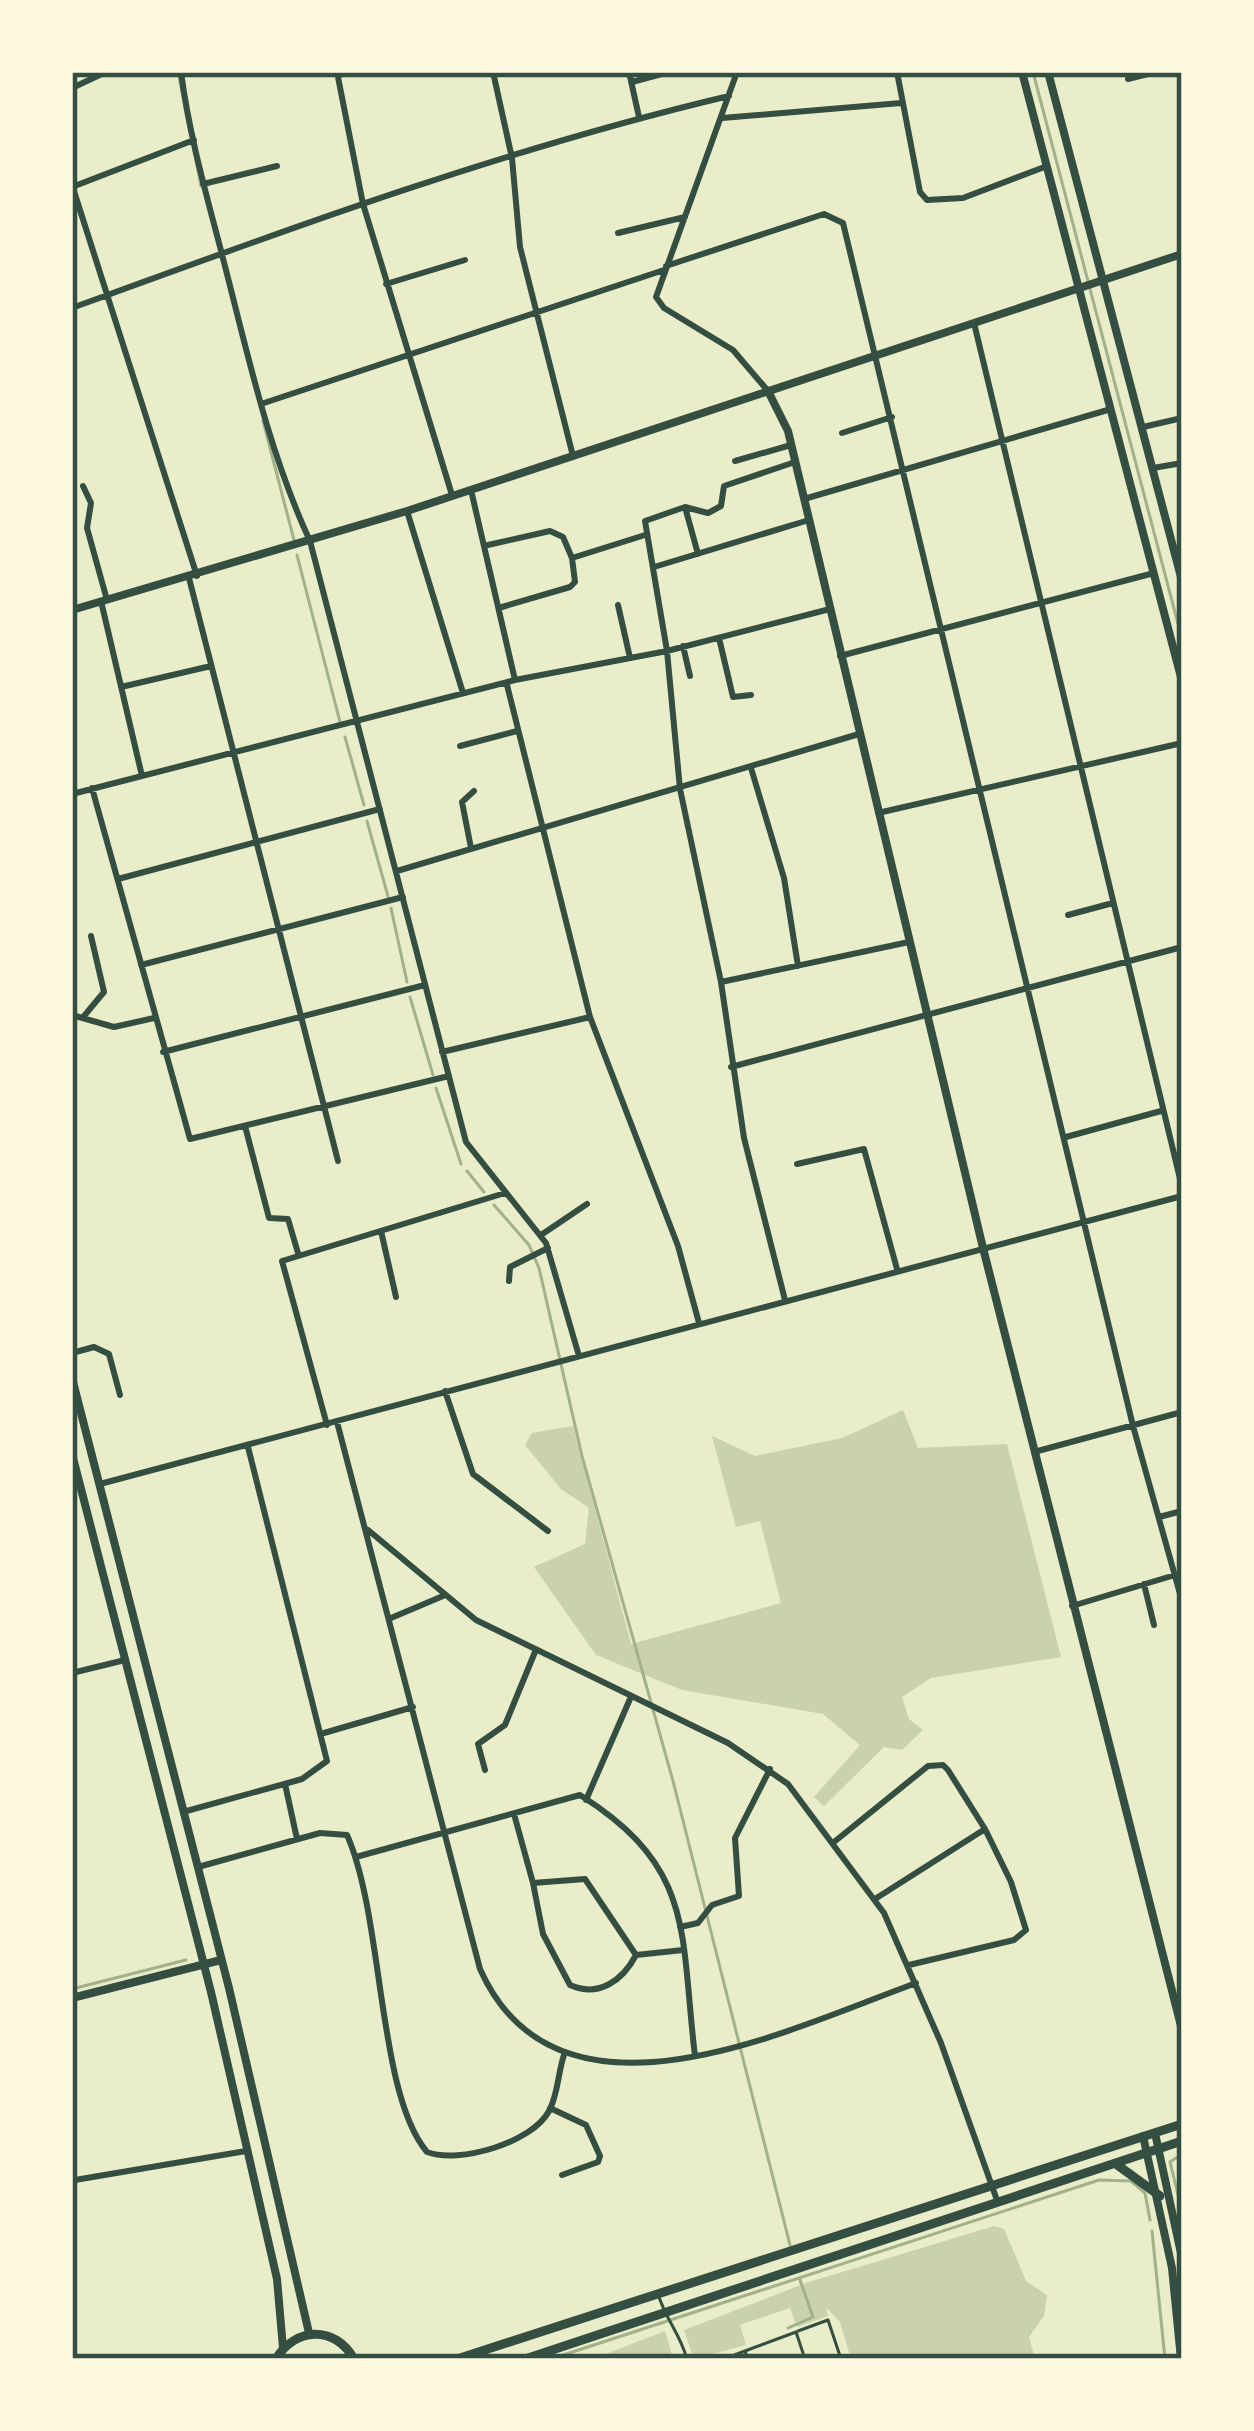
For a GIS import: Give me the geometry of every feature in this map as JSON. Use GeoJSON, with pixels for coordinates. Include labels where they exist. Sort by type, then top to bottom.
{"type":"FeatureCollection","features":[{"type":"Feature","properties":{"kind":"highway"},"geometry":{"type":"LineString","coordinates":[[457,2359],[1182,2124]]}},
{"type":"Feature","properties":{"kind":"highway"},"geometry":{"type":"LineString","coordinates":[[525,2359],[1182,2141]]}},
{"type":"Feature","properties":{"kind":"highway"},"geometry":{"type":"LineString","coordinates":[[1115,2164],[1160,2196]]}},
{"type":"Feature","properties":{"kind":"highway"},"geometry":{"type":"LineString","coordinates":[[276,2359],[283,2348],[309,2333],[332,2336],[354,2359]]}},
{"type":"Feature","properties":{"kind":"street"},"geometry":{"type":"LineString","coordinates":[[72,88],[106,72]]}},
{"type":"Feature","properties":{"kind":"street"},"geometry":{"type":"LineString","coordinates":[[181,72],[203,184],[261,404],[304,543],[374,811],[396,871],[397,899],[418,987],[442,1052],[442,1077],[470,1150],[500,1195],[541,1235],[542,1251],[579,1356]]}},
{"type":"Feature","properties":{"kind":"street"},"geometry":{"type":"LineString","coordinates":[[356,72],[337,73],[363,204],[452,495]]}},
{"type":"Feature","properties":{"kind":"street"},"geometry":{"type":"LineString","coordinates":[[493,72],[512,158],[520,247],[573,456]]}},
{"type":"Feature","properties":{"kind":"street"},"geometry":{"type":"LineString","coordinates":[[629,72],[639,117]]}},
{"type":"Feature","properties":{"kind":"street"},"geometry":{"type":"LineString","coordinates":[[632,82],[669,72]]}},
{"type":"Feature","properties":{"kind":"street"},"geometry":{"type":"LineString","coordinates":[[737,72],[656,293],[660,304],[742,358],[768,392],[791,445],[983,1247],[1182,2030]]}},
{"type":"Feature","properties":{"kind":"street"},"geometry":{"type":"LineString","coordinates":[[897,72],[920,193],[931,201],[963,198],[1047,166]]}},
{"type":"Feature","properties":{"kind":"street"},"geometry":{"type":"LineString","coordinates":[[1022,72],[1182,681]]}},
{"type":"Feature","properties":{"kind":"street"},"geometry":{"type":"LineString","coordinates":[[1048,72],[1182,581]]}},
{"type":"Feature","properties":{"kind":"street"},"geometry":{"type":"LineString","coordinates":[[1127,79],[1156,72]]}},
{"type":"Feature","properties":{"kind":"street"},"geometry":{"type":"LineString","coordinates":[[72,308],[204,256],[363,204],[639,117],[729,96]]}},
{"type":"Feature","properties":{"kind":"street"},"geometry":{"type":"LineString","coordinates":[[722,118],[902,103]]}},
{"type":"Feature","properties":{"kind":"street"},"geometry":{"type":"LineString","coordinates":[[194,140],[72,186],[193,577],[277,932],[338,1161]]}},
{"type":"Feature","properties":{"kind":"street"},"geometry":{"type":"LineString","coordinates":[[203,184],[278,166]]}},
{"type":"Feature","properties":{"kind":"street"},"geometry":{"type":"LineString","coordinates":[[261,404],[824,214],[836,215],[850,244],[1088,1221],[1133,1426],[1182,1601]]}},
{"type":"Feature","properties":{"kind":"street"},"geometry":{"type":"LineString","coordinates":[[618,233],[685,217]]}},
{"type":"Feature","properties":{"kind":"street"},"geometry":{"type":"LineString","coordinates":[[72,610],[407,511],[1101,277],[1182,254]]}},
{"type":"Feature","properties":{"kind":"street"},"geometry":{"type":"LineString","coordinates":[[386,284],[465,260]]}},
{"type":"Feature","properties":{"kind":"street"},"geometry":{"type":"LineString","coordinates":[[81,1489],[248,1448],[1182,1192],[974,323]]}},
{"type":"Feature","properties":{"kind":"street"},"geometry":{"type":"LineString","coordinates":[[804,499],[1111,409]]}},
{"type":"Feature","properties":{"kind":"street"},"geometry":{"type":"LineString","coordinates":[[842,433],[892,417]]}},
{"type":"Feature","properties":{"kind":"street"},"geometry":{"type":"LineString","coordinates":[[1143,427],[1182,418]]}},
{"type":"Feature","properties":{"kind":"street"},"geometry":{"type":"LineString","coordinates":[[735,461],[791,445]]}},
{"type":"Feature","properties":{"kind":"street"},"geometry":{"type":"LineString","coordinates":[[785,1300],[731,1067],[721,982],[680,789],[667,651],[645,521],[685,507],[708,513],[721,506],[724,486],[795,462]]}},
{"type":"Feature","properties":{"kind":"street"},"geometry":{"type":"LineString","coordinates":[[1153,468],[1182,463]]}},
{"type":"Feature","properties":{"kind":"street"},"geometry":{"type":"LineString","coordinates":[[83,486],[91,503],[87,528],[142,776]]}},
{"type":"Feature","properties":{"kind":"street"},"geometry":{"type":"LineString","coordinates":[[471,489],[502,607],[517,730],[590,1016],[678,1246],[699,1323]]}},
{"type":"Feature","properties":{"kind":"street"},"geometry":{"type":"LineString","coordinates":[[685,507],[698,554]]}},
{"type":"Feature","properties":{"kind":"street"},"geometry":{"type":"LineString","coordinates":[[407,511],[463,694]]}},
{"type":"Feature","properties":{"kind":"street"},"geometry":{"type":"LineString","coordinates":[[654,567],[809,520]]}},
{"type":"Feature","properties":{"kind":"street"},"geometry":{"type":"LineString","coordinates":[[488,545],[550,531],[562,537],[572,558],[575,582],[570,587],[502,607]]}},
{"type":"Feature","properties":{"kind":"street"},"geometry":{"type":"LineString","coordinates":[[572,558],[645,535]]}},
{"type":"Feature","properties":{"kind":"street"},"geometry":{"type":"LineString","coordinates":[[840,656],[1154,573]]}},
{"type":"Feature","properties":{"kind":"street"},"geometry":{"type":"LineString","coordinates":[[619,605],[630,658]]}},
{"type":"Feature","properties":{"kind":"street"},"geometry":{"type":"LineString","coordinates":[[72,794],[511,681],[667,651],[830,609]]}},
{"type":"Feature","properties":{"kind":"street"},"geometry":{"type":"LineString","coordinates":[[719,638],[731,693],[737,699],[752,695]]}},
{"type":"Feature","properties":{"kind":"street"},"geometry":{"type":"LineString","coordinates":[[683,646],[690,676]]}},
{"type":"Feature","properties":{"kind":"street"},"geometry":{"type":"LineString","coordinates":[[121,688],[212,666]]}},
{"type":"Feature","properties":{"kind":"street"},"geometry":{"type":"LineString","coordinates":[[460,746],[517,730]]}},
{"type":"Feature","properties":{"kind":"street"},"geometry":{"type":"LineString","coordinates":[[396,871],[859,734]]}},
{"type":"Feature","properties":{"kind":"street"},"geometry":{"type":"LineString","coordinates":[[878,813],[1182,743]]}},
{"type":"Feature","properties":{"kind":"street"},"geometry":{"type":"LineString","coordinates":[[751,768],[784,878],[797,966]]}},
{"type":"Feature","properties":{"kind":"street"},"geometry":{"type":"LineString","coordinates":[[92,788],[190,1139],[442,1077]]}},
{"type":"Feature","properties":{"kind":"street"},"geometry":{"type":"LineString","coordinates":[[471,848],[462,802],[474,791]]}},
{"type":"Feature","properties":{"kind":"street"},"geometry":{"type":"LineString","coordinates":[[118,879],[374,811]]}},
{"type":"Feature","properties":{"kind":"street"},"geometry":{"type":"LineString","coordinates":[[141,965],[397,899]]}},
{"type":"Feature","properties":{"kind":"street"},"geometry":{"type":"LineString","coordinates":[[1068,915],[1113,903]]}},
{"type":"Feature","properties":{"kind":"street"},"geometry":{"type":"LineString","coordinates":[[84,1016],[104,992],[91,936]]}},
{"type":"Feature","properties":{"kind":"street"},"geometry":{"type":"LineString","coordinates":[[721,982],[909,942]]}},
{"type":"Feature","properties":{"kind":"street"},"geometry":{"type":"LineString","coordinates":[[731,1067],[1182,947]]}},
{"type":"Feature","properties":{"kind":"street"},"geometry":{"type":"LineString","coordinates":[[163,1052],[418,987]]}},
{"type":"Feature","properties":{"kind":"street"},"geometry":{"type":"LineString","coordinates":[[72,1015],[114,1027],[154,1018]]}},
{"type":"Feature","properties":{"kind":"street"},"geometry":{"type":"LineString","coordinates":[[442,1052],[590,1016]]}},
{"type":"Feature","properties":{"kind":"street"},"geometry":{"type":"LineString","coordinates":[[1066,1138],[1162,1112]]}},
{"type":"Feature","properties":{"kind":"street"},"geometry":{"type":"LineString","coordinates":[[245,1126],[269,1218],[288,1219],[298,1253]]}},
{"type":"Feature","properties":{"kind":"street"},"geometry":{"type":"LineString","coordinates":[[797,1164],[865,1149],[898,1270]]}},
{"type":"Feature","properties":{"kind":"street"},"geometry":{"type":"LineString","coordinates":[[327,1425],[282,1261],[500,1195]]}},
{"type":"Feature","properties":{"kind":"street"},"geometry":{"type":"LineString","coordinates":[[541,1235],[587,1204]]}},
{"type":"Feature","properties":{"kind":"street"},"geometry":{"type":"LineString","coordinates":[[381,1231],[396,1297]]}},
{"type":"Feature","properties":{"kind":"street"},"geometry":{"type":"LineString","coordinates":[[509,1281],[510,1267],[542,1251]]}},
{"type":"Feature","properties":{"kind":"street"},"geometry":{"type":"LineString","coordinates":[[72,1353],[94,1347],[109,1354],[120,1395]]}},
{"type":"Feature","properties":{"kind":"street"},"geometry":{"type":"LineString","coordinates":[[72,1378],[198,1867],[309,2333]]}},
{"type":"Feature","properties":{"kind":"street"},"geometry":{"type":"LineString","coordinates":[[445,1391],[472,1474],[548,1532]]}},
{"type":"Feature","properties":{"kind":"street"},"geometry":{"type":"LineString","coordinates":[[1034,1452],[1182,1412]]}},
{"type":"Feature","properties":{"kind":"street"},"geometry":{"type":"LineString","coordinates":[[337,1422],[443,1833],[489,1988],[524,2030],[564,2055],[645,2062],[733,2050],[916,1983]]}},
{"type":"Feature","properties":{"kind":"street"},"geometry":{"type":"LineString","coordinates":[[184,1812],[285,1784],[323,1768],[324,1733],[248,1448]]}},
{"type":"Feature","properties":{"kind":"street"},"geometry":{"type":"LineString","coordinates":[[72,1454],[204,1964],[277,2279],[283,2348]]}},
{"type":"Feature","properties":{"kind":"street"},"geometry":{"type":"LineString","coordinates":[[1159,1516],[1182,1511]]}},
{"type":"Feature","properties":{"kind":"street"},"geometry":{"type":"LineString","coordinates":[[367,1529],[443,1596],[535,1652],[770,1769],[834,1842],[875,1899],[909,1965],[998,2204]]}},
{"type":"Feature","properties":{"kind":"street"},"geometry":{"type":"LineString","coordinates":[[1072,1606],[1175,1575]]}},
{"type":"Feature","properties":{"kind":"street"},"geometry":{"type":"LineString","coordinates":[[1144,1584],[1154,1625]]}},
{"type":"Feature","properties":{"kind":"street"},"geometry":{"type":"LineString","coordinates":[[391,1618],[443,1596]]}},
{"type":"Feature","properties":{"kind":"street"},"geometry":{"type":"LineString","coordinates":[[485,1770],[478,1744],[506,1725],[535,1652]]}},
{"type":"Feature","properties":{"kind":"street"},"geometry":{"type":"LineString","coordinates":[[72,1673],[124,1660]]}},
{"type":"Feature","properties":{"kind":"street"},"geometry":{"type":"LineString","coordinates":[[586,1800],[630,1699]]}},
{"type":"Feature","properties":{"kind":"street"},"geometry":{"type":"LineString","coordinates":[[324,1733],[413,1707]]}},
{"type":"Feature","properties":{"kind":"street"},"geometry":{"type":"LineString","coordinates":[[834,1842],[936,1764],[948,1770],[985,1829],[1011,1882],[1026,1930],[1014,1940],[909,1965]]}},
{"type":"Feature","properties":{"kind":"street"},"geometry":{"type":"LineString","coordinates":[[680,1927],[698,1923],[712,1905],[740,1894],[735,1838],[770,1769]]}},
{"type":"Feature","properties":{"kind":"street"},"geometry":{"type":"LineString","coordinates":[[285,1784],[297,1839]]}},
{"type":"Feature","properties":{"kind":"street"},"geometry":{"type":"LineString","coordinates":[[356,1857],[580,1796],[618,1817],[649,1850],[671,1891],[680,1927],[695,2056]]}},
{"type":"Feature","properties":{"kind":"street"},"geometry":{"type":"LineString","coordinates":[[514,1814],[543,1934],[570,1985],[587,1990],[608,1985],[628,1971],[636,1955]]}},
{"type":"Feature","properties":{"kind":"street"},"geometry":{"type":"LineString","coordinates":[[875,1899],[985,1829]]}},
{"type":"Feature","properties":{"kind":"street"},"geometry":{"type":"LineString","coordinates":[[198,1867],[340,1832],[356,1857],[395,2066],[418,2142],[438,2157],[519,2136],[550,2108],[564,2055]]}},
{"type":"Feature","properties":{"kind":"street"},"geometry":{"type":"LineString","coordinates":[[533,1883],[585,1879],[636,1955]]}},
{"type":"Feature","properties":{"kind":"street"},"geometry":{"type":"LineString","coordinates":[[636,1955],[683,1950]]}},
{"type":"Feature","properties":{"kind":"street"},"geometry":{"type":"LineString","coordinates":[[72,1998],[221,1960]]}},
{"type":"Feature","properties":{"kind":"street"},"geometry":{"type":"LineString","coordinates":[[550,2108],[586,2125],[600,2156],[598,2162],[562,2174]]}},
{"type":"Feature","properties":{"kind":"street"},"geometry":{"type":"LineString","coordinates":[[1149,2135],[1182,2258]]}},
{"type":"Feature","properties":{"kind":"street"},"geometry":{"type":"LineString","coordinates":[[75,2180],[246,2151]]}},
{"type":"Feature","properties":{"kind":"street"},"geometry":{"type":"LineString","coordinates":[[1154,2151],[1180,2359]]}},
{"type":"Feature","properties":{"kind":"lane"},"geometry":{"type":"LineString","coordinates":[[658,2294],[665,2315],[678,2325],[687,2359]]}},
{"type":"Feature","properties":{"kind":"lane"},"geometry":{"type":"LineString","coordinates":[[724,2359],[829,2320],[841,2359]]}},
{"type":"Feature","properties":{"kind":"lane"},"geometry":{"type":"LineString","coordinates":[[796,2332],[806,2359]]}},
{"type":"Feature","properties":{"kind":"lane"},"geometry":{"type":"LineString","coordinates":[[745,2351],[748,2359]]}},
{"type":"Feature","properties":{"kind":"green space"},"geometry":{"type":"Polygon","coordinates":[[[903,1410],[918,1448],[1007,1444],[1061,1657],[931,1678],[902,1697],[909,1719],[923,1730],[902,1750],[884,1747],[824,1806],[814,1797],[860,1745],[823,1714],[682,1690],[596,1655],[534,1567],[585,1544],[589,1508],[561,1489],[525,1445],[532,1433],[573,1426],[631,1644],[781,1603],[760,1521],[736,1527],[712,1436],[755,1456],[842,1438],[903,1410]]]}},
{"type":"Feature","properties":{"kind":"green space"},"geometry":{"type":"Polygon","coordinates":[[[994,2226],[1004,2229],[1026,2281],[1047,2295],[1044,2316],[1029,2337],[1035,2359],[851,2359],[840,2322],[826,2307],[828,2316],[797,2327],[790,2308],[740,2325],[746,2345],[694,2359],[684,2330],[806,2283],[994,2226]]]}},
{"type":"Feature","properties":{"kind":"green space"},"geometry":{"type":"Polygon","coordinates":[[[665,2331],[673,2359],[593,2359],[665,2331]]]}},
{"type":"Feature","properties":{"kind":"waterway"},"geometry":{"type":"LineString","coordinates":[[178,72],[201,186]]}},
{"type":"Feature","properties":{"kind":"waterway"},"geometry":{"type":"LineString","coordinates":[[1033,72],[1182,639]]}},
{"type":"Feature","properties":{"kind":"waterway"},"geometry":{"type":"LineString","coordinates":[[263,421],[294,540]]}},
{"type":"Feature","properties":{"kind":"waterway"},"geometry":{"type":"LineString","coordinates":[[297,555],[340,722]]}},
{"type":"Feature","properties":{"kind":"waterway"},"geometry":{"type":"LineString","coordinates":[[345,737],[364,805]]}},
{"type":"Feature","properties":{"kind":"waterway"},"geometry":{"type":"LineString","coordinates":[[367,821],[389,900]]}},
{"type":"Feature","properties":{"kind":"waterway"},"geometry":{"type":"LineString","coordinates":[[391,908],[407,982]]}},
{"type":"Feature","properties":{"kind":"waterway"},"geometry":{"type":"LineString","coordinates":[[410,997],[433,1075]]}},
{"type":"Feature","properties":{"kind":"waterway"},"geometry":{"type":"LineString","coordinates":[[436,1088],[461,1164]]}},
{"type":"Feature","properties":{"kind":"waterway"},"geometry":{"type":"LineString","coordinates":[[467,1171],[484,1192]]}},
{"type":"Feature","properties":{"kind":"waterway"},"geometry":{"type":"LineString","coordinates":[[494,1205],[529,1245],[539,1268],[582,1456],[673,1781],[790,2245]]}},
{"type":"Feature","properties":{"kind":"waterway"},"geometry":{"type":"LineString","coordinates":[[72,1989],[186,1960]]}},
{"type":"Feature","properties":{"kind":"waterway"},"geometry":{"type":"LineString","coordinates":[[1182,2154],[1170,2162],[1182,2211]]}},
{"type":"Feature","properties":{"kind":"waterway"},"geometry":{"type":"LineString","coordinates":[[551,2359],[1099,2180],[1131,2181],[1145,2193],[1150,2220]]}},
{"type":"Feature","properties":{"kind":"waterway"},"geometry":{"type":"LineString","coordinates":[[1152,2231],[1165,2359]]}},
{"type":"Feature","properties":{"kind":"waterway"},"geometry":{"type":"LineString","coordinates":[[788,2328],[813,2317],[800,2280]]}}]}
